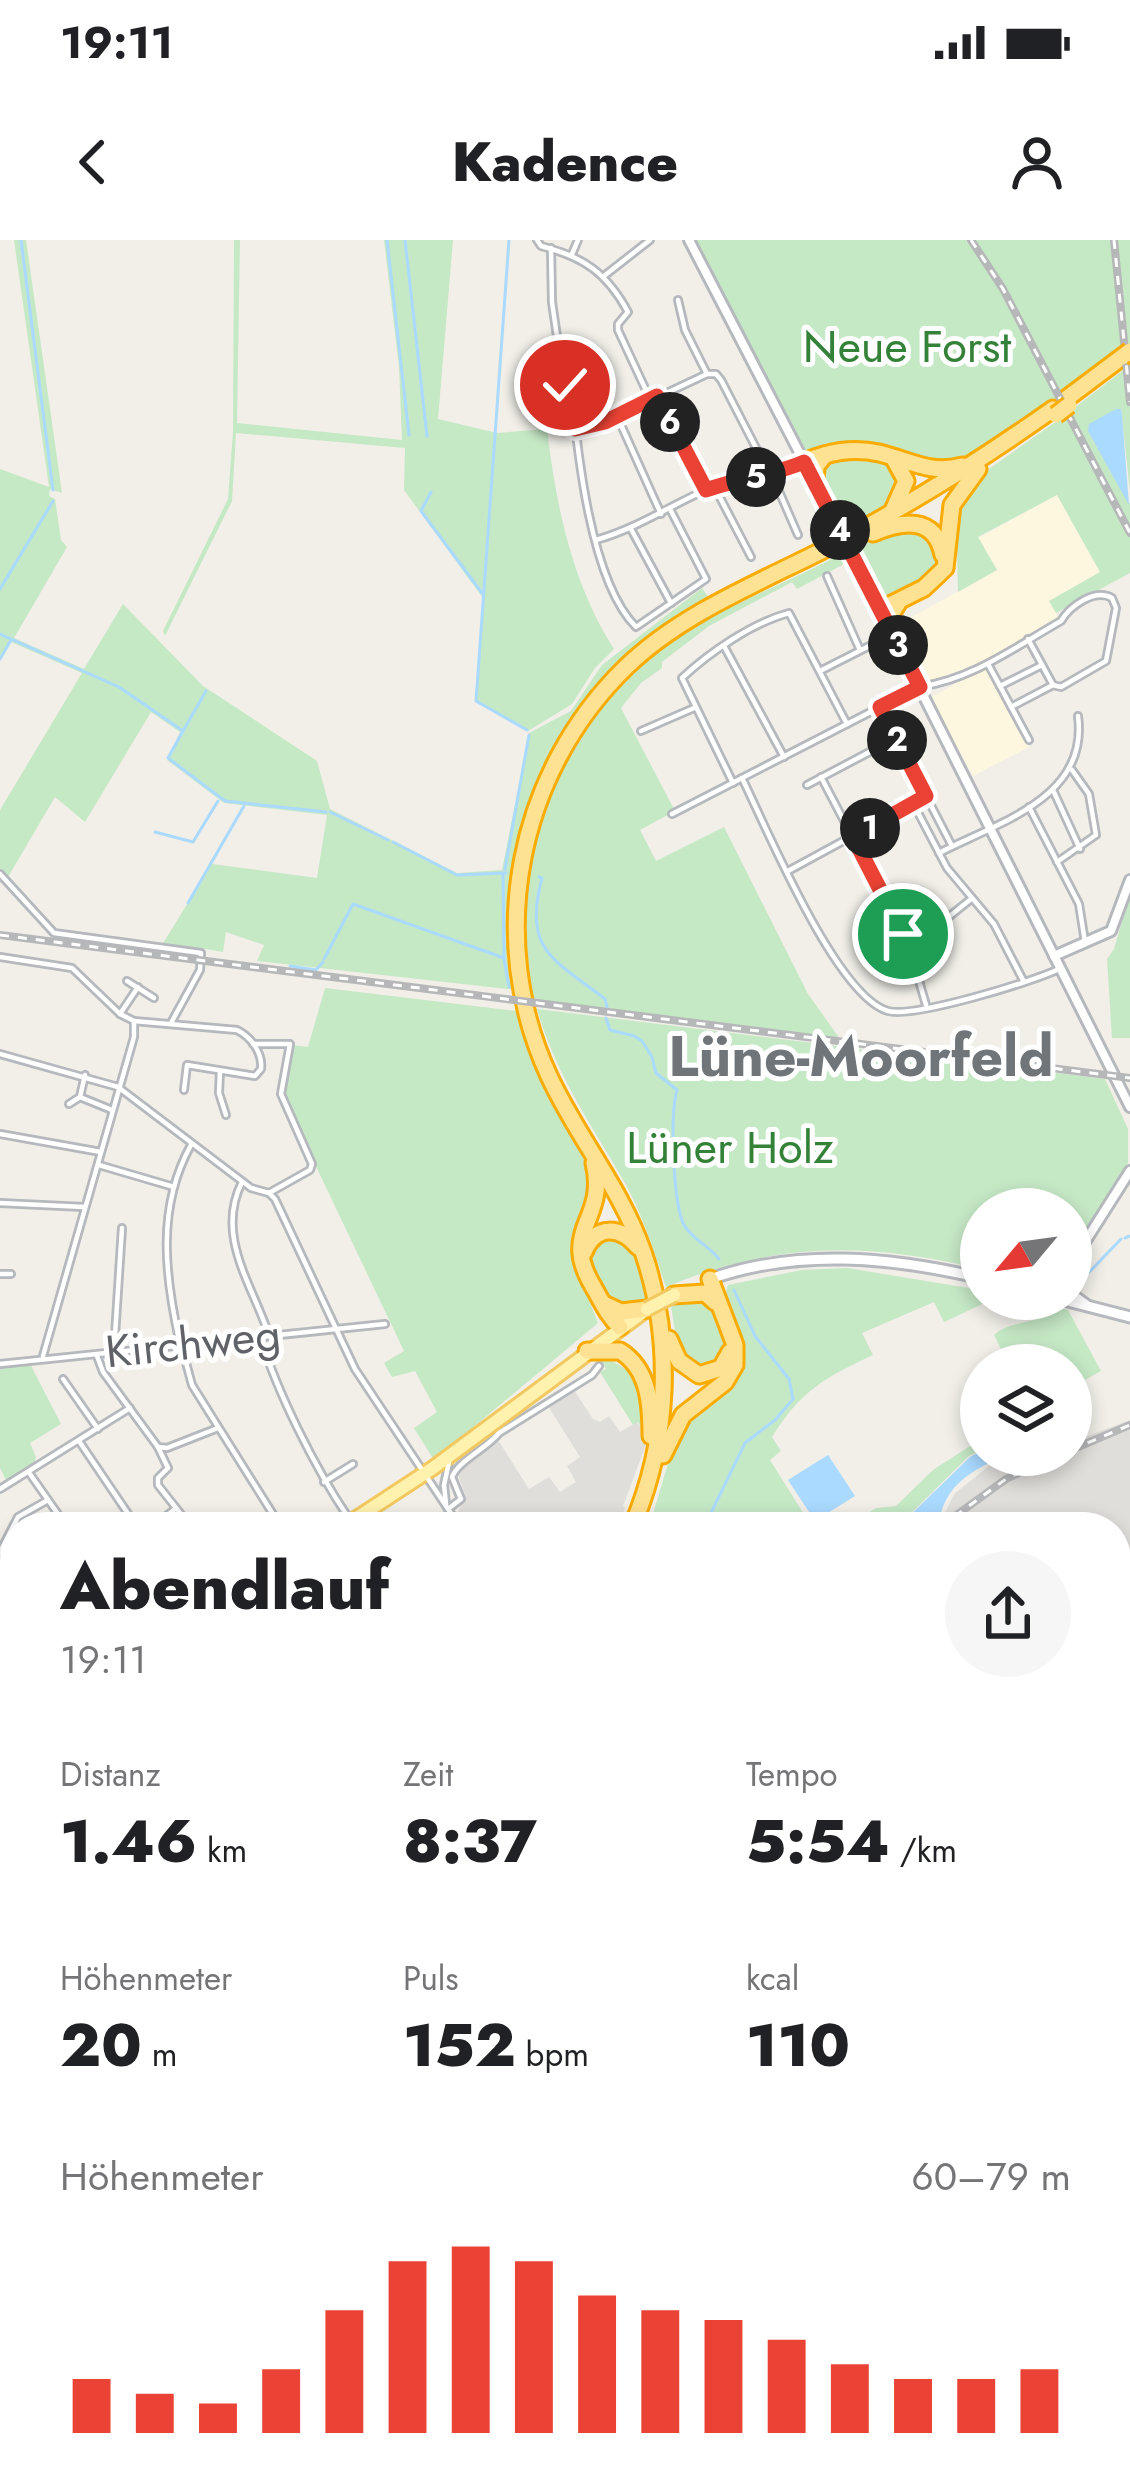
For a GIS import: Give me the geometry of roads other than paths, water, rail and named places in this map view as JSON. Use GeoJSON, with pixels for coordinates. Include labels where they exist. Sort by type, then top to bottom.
{"type":"FeatureCollection","features":[{"type":"Feature","properties":{"kind":"highway"},"geometry":{"type":"LineString","coordinates":[[663,1454],[670,1395],[669,1340],[661,1289],[622,1186],[559,1082],[537,1025],[522,936],[523,901],[545,800],[567,752],[594,712],[633,670],[676,635],[978,469],[1126,358]]}},
{"type":"Feature","properties":{"kind":"highway"},"geometry":{"type":"LineString","coordinates":[[640,1512],[659,1437],[664,1364],[659,1315],[644,1253],[621,1201],[542,1061],[518,971],[519,876],[548,778],[589,708],[628,664],[657,641],[890,513],[1061,407]]}},
{"type":"Feature","properties":{"kind":"highway"},"geometry":{"type":"LineString","coordinates":[[804,462],[827,453],[857,450],[945,470],[992,451]]}},
{"type":"Feature","properties":{"kind":"highway"},"geometry":{"type":"LineString","coordinates":[[815,484],[818,462],[827,453]]}},
{"type":"Feature","properties":{"kind":"highway"},"geometry":{"type":"LineString","coordinates":[[888,455],[899,464],[906,481],[890,513]]}},
{"type":"Feature","properties":{"kind":"highway"},"geometry":{"type":"LineString","coordinates":[[880,610],[940,574],[948,560],[952,505],[978,469]]}},
{"type":"Feature","properties":{"kind":"highway"},"geometry":{"type":"LineString","coordinates":[[870,532],[904,523],[928,528],[942,548],[940,574]]}},
{"type":"Feature","properties":{"kind":"highway"},"geometry":{"type":"LineString","coordinates":[[886,638],[891,614],[900,601]]}},
{"type":"Feature","properties":{"kind":"highway"},"geometry":{"type":"LineString","coordinates":[[584,1138],[597,1178],[595,1202],[579,1246],[584,1273],[611,1315]]}},
{"type":"Feature","properties":{"kind":"highway"},"geometry":{"type":"LineString","coordinates":[[584,1273],[586,1245],[607,1230],[624,1233],[644,1253]]}},
{"type":"Feature","properties":{"kind":"highway"},"geometry":{"type":"LineString","coordinates":[[642,1512],[683,1415],[731,1374],[736,1354],[710,1280]]}},
{"type":"Feature","properties":{"kind":"highway"},"geometry":{"type":"LineString","coordinates":[[674,1295],[705,1293],[721,1309]]}},
{"type":"Feature","properties":{"kind":"highway"},"geometry":{"type":"LineString","coordinates":[[611,1315],[647,1309]]}},
{"type":"Feature","properties":{"kind":"highway"},"geometry":{"type":"LineString","coordinates":[[602,1340],[611,1315]]}},
{"type":"Feature","properties":{"kind":"highway"},"geometry":{"type":"LineString","coordinates":[[669,1340],[685,1368],[706,1375],[729,1358],[730,1331]]}},
{"type":"Feature","properties":{"kind":"highway"},"geometry":{"type":"LineString","coordinates":[[587,1351],[620,1351],[643,1376],[651,1429],[646,1492]]}},
{"type":"Feature","properties":{"kind":"main road"},"geometry":{"type":"LineString","coordinates":[[611,1315],[647,1309],[710,1280],[753,1267],[832,1258],[904,1263],[960,1274]]}},
{"type":"Feature","properties":{"kind":"main road"},"geometry":{"type":"LineString","coordinates":[[1092,1307],[1130,1317]]}},
{"type":"Feature","properties":{"kind":"main road"},"geometry":{"type":"LineString","coordinates":[[365,1512],[452,1454],[602,1340]]}},
{"type":"Feature","properties":{"kind":"street"},"geometry":{"type":"LineString","coordinates":[[572,254],[578,240]]}},
{"type":"Feature","properties":{"kind":"street"},"geometry":{"type":"LineString","coordinates":[[604,276],[650,240]]}},
{"type":"Feature","properties":{"kind":"street"},"geometry":{"type":"LineString","coordinates":[[689,240],[880,610],[886,638],[920,687],[1130,1107]]}},
{"type":"Feature","properties":{"kind":"street"},"geometry":{"type":"LineString","coordinates":[[537,242],[572,254],[604,276],[628,312],[618,330],[706,490]]}},
{"type":"Feature","properties":{"kind":"street"},"geometry":{"type":"LineString","coordinates":[[551,248],[552,302],[596,540],[611,584],[636,627],[706,579],[670,509]]}},
{"type":"Feature","properties":{"kind":"street"},"geometry":{"type":"LineString","coordinates":[[679,300],[685,331],[707,374]]}},
{"type":"Feature","properties":{"kind":"street"},"geometry":{"type":"LineString","coordinates":[[575,429],[716,374],[798,535]]}},
{"type":"Feature","properties":{"kind":"street"},"geometry":{"type":"LineString","coordinates":[[617,416],[661,514]]}},
{"type":"Feature","properties":{"kind":"street"},"geometry":{"type":"LineString","coordinates":[[596,540],[631,529],[735,479],[771,475],[804,462]]}},
{"type":"Feature","properties":{"kind":"street"},"geometry":{"type":"LineString","coordinates":[[714,487],[751,557]]}},
{"type":"Feature","properties":{"kind":"street"},"geometry":{"type":"LineString","coordinates":[[631,529],[671,604]]}},
{"type":"Feature","properties":{"kind":"street"},"geometry":{"type":"LineString","coordinates":[[827,576],[860,650]]}},
{"type":"Feature","properties":{"kind":"street"},"geometry":{"type":"LineString","coordinates":[[672,814],[920,687],[948,682],[988,664],[1061,621],[1067,610],[1103,593],[1112,598],[1116,608],[1106,661],[1011,707]]}},
{"type":"Feature","properties":{"kind":"street"},"geometry":{"type":"LineString","coordinates":[[733,783],[681,681],[724,646],[789,613],[847,724]]}},
{"type":"Feature","properties":{"kind":"street"},"geometry":{"type":"LineString","coordinates":[[820,671],[886,638]]}},
{"type":"Feature","properties":{"kind":"street"},"geometry":{"type":"LineString","coordinates":[[1028,639],[1053,686]]}},
{"type":"Feature","properties":{"kind":"street"},"geometry":{"type":"LineString","coordinates":[[724,646],[784,757]]}},
{"type":"Feature","properties":{"kind":"street"},"geometry":{"type":"LineString","coordinates":[[988,664],[1029,740]]}},
{"type":"Feature","properties":{"kind":"street"},"geometry":{"type":"LineString","coordinates":[[1000,686],[1042,664]]}},
{"type":"Feature","properties":{"kind":"street"},"geometry":{"type":"LineString","coordinates":[[880,707],[952,847]]}},
{"type":"Feature","properties":{"kind":"street"},"geometry":{"type":"LineString","coordinates":[[641,731],[694,708]]}},
{"type":"Feature","properties":{"kind":"street"},"geometry":{"type":"LineString","coordinates":[[939,853],[1053,790],[1072,770],[1080,742],[1078,716]]}},
{"type":"Feature","properties":{"kind":"street"},"geometry":{"type":"LineString","coordinates":[[807,784],[896,738]]}},
{"type":"Feature","properties":{"kind":"street"},"geometry":{"type":"LineString","coordinates":[[1057,862],[1096,839],[1089,794],[1072,770]]}},
{"type":"Feature","properties":{"kind":"street"},"geometry":{"type":"LineString","coordinates":[[821,777],[910,948],[926,1007]]}},
{"type":"Feature","properties":{"kind":"street"},"geometry":{"type":"LineString","coordinates":[[742,778],[833,959],[857,989],[890,1012],[1024,983],[1060,968]]}},
{"type":"Feature","properties":{"kind":"street"},"geometry":{"type":"LineString","coordinates":[[1053,790],[1080,849]]}},
{"type":"Feature","properties":{"kind":"street"},"geometry":{"type":"LineString","coordinates":[[788,871],[926,796]]}},
{"type":"Feature","properties":{"kind":"street"},"geometry":{"type":"LineString","coordinates":[[913,802],[939,853],[998,930],[1024,983]]}},
{"type":"Feature","properties":{"kind":"street"},"geometry":{"type":"LineString","coordinates":[[1029,807],[1082,912],[1085,942]]}},
{"type":"Feature","properties":{"kind":"street"},"geometry":{"type":"LineString","coordinates":[[0,874],[54,933],[201,953],[200,970],[171,1023]]}},
{"type":"Feature","properties":{"kind":"street"},"geometry":{"type":"LineString","coordinates":[[1054,956],[1114,928],[1130,880]]}},
{"type":"Feature","properties":{"kind":"street"},"geometry":{"type":"LineString","coordinates":[[910,948],[972,898]]}},
{"type":"Feature","properties":{"kind":"street"},"geometry":{"type":"LineString","coordinates":[[0,957],[72,968],[134,1021],[237,1030],[253,1044],[262,1064],[259,1073],[187,1065],[184,1090]]}},
{"type":"Feature","properties":{"kind":"street"},"geometry":{"type":"LineString","coordinates":[[127,981],[154,998]]}},
{"type":"Feature","properties":{"kind":"street"},"geometry":{"type":"LineString","coordinates":[[121,1014],[138,987]]}},
{"type":"Feature","properties":{"kind":"street"},"geometry":{"type":"LineString","coordinates":[[42,1359],[134,1021]]}},
{"type":"Feature","properties":{"kind":"street"},"geometry":{"type":"LineString","coordinates":[[253,1044],[290,1044],[280,1094],[312,1164],[310,1170],[269,1193]]}},
{"type":"Feature","properties":{"kind":"street"},"geometry":{"type":"LineString","coordinates":[[0,1054],[118,1087],[242,1182],[275,1199],[362,1382],[450,1512]]}},
{"type":"Feature","properties":{"kind":"street"},"geometry":{"type":"LineString","coordinates":[[220,1071],[219,1093],[226,1114]]}},
{"type":"Feature","properties":{"kind":"street"},"geometry":{"type":"LineString","coordinates":[[69,1104],[80,1097],[85,1075]]}},
{"type":"Feature","properties":{"kind":"street"},"geometry":{"type":"LineString","coordinates":[[80,1097],[112,1110]]}},
{"type":"Feature","properties":{"kind":"street"},"geometry":{"type":"LineString","coordinates":[[0,1134],[101,1152]]}},
{"type":"Feature","properties":{"kind":"street"},"geometry":{"type":"LineString","coordinates":[[192,1143],[174,1187],[165,1262],[181,1344],[192,1384],[271,1512]]}},
{"type":"Feature","properties":{"kind":"street"},"geometry":{"type":"LineString","coordinates":[[98,1165],[174,1187]]}},
{"type":"Feature","properties":{"kind":"street"},"geometry":{"type":"LineString","coordinates":[[1092,1235],[1126,1187],[1130,1171]]}},
{"type":"Feature","properties":{"kind":"street"},"geometry":{"type":"LineString","coordinates":[[242,1182],[233,1211],[236,1251],[269,1335]]}},
{"type":"Feature","properties":{"kind":"street"},"geometry":{"type":"LineString","coordinates":[[0,1203],[86,1207]]}},
{"type":"Feature","properties":{"kind":"street"},"geometry":{"type":"LineString","coordinates":[[114,1351],[122,1228]]}},
{"type":"Feature","properties":{"kind":"street"},"geometry":{"type":"LineString","coordinates":[[0,1274],[11,1274]]}},
{"type":"Feature","properties":{"kind":"street","name":"Kirchweg"},"geometry":{"type":"LineString","coordinates":[[0,1364],[385,1324]]}},
{"type":"Feature","properties":{"kind":"street"},"geometry":{"type":"LineString","coordinates":[[260,1336],[274,1376],[340,1512]]}},
{"type":"Feature","properties":{"kind":"street"},"geometry":{"type":"LineString","coordinates":[[96,1353],[104,1372],[158,1447],[168,1468],[157,1481],[178,1512]]}},
{"type":"Feature","properties":{"kind":"street"},"geometry":{"type":"LineString","coordinates":[[448,1509],[461,1498],[453,1479],[457,1466],[599,1366]]}},
{"type":"Feature","properties":{"kind":"street"},"geometry":{"type":"LineString","coordinates":[[62,1379],[98,1429]]}},
{"type":"Feature","properties":{"kind":"street"},"geometry":{"type":"LineString","coordinates":[[0,1489],[130,1408]]}},
{"type":"Feature","properties":{"kind":"street"},"geometry":{"type":"LineString","coordinates":[[158,1447],[218,1428]]}},
{"type":"Feature","properties":{"kind":"street"},"geometry":{"type":"LineString","coordinates":[[79,1441],[127,1512]]}},
{"type":"Feature","properties":{"kind":"street"},"geometry":{"type":"LineString","coordinates":[[448,1509],[444,1486],[452,1454]]}},
{"type":"Feature","properties":{"kind":"street"},"geometry":{"type":"LineString","coordinates":[[324,1482],[353,1464]]}},
{"type":"Feature","properties":{"kind":"street"},"geometry":{"type":"LineString","coordinates":[[30,1474],[56,1512]]}},
{"type":"Feature","properties":{"kind":"street"},"geometry":{"type":"LineString","coordinates":[[27,1512],[48,1500]]}},
{"type":"Feature","properties":{"kind":"street"},"geometry":{"type":"LineString","coordinates":[[172,1512],[175,1509]]}},
{"type":"Feature","properties":{"kind":"water"},"geometry":{"type":"Polygon","coordinates":[[[1116,409],[1122,415],[1129,505],[1088,431],[1089,424],[1116,409]]]}},
{"type":"Feature","properties":{"kind":"water"},"geometry":{"type":"Polygon","coordinates":[[[828,1455],[855,1496],[829,1512],[809,1512],[788,1480],[828,1455]]]}},
{"type":"Feature","properties":{"kind":"water"},"geometry":{"type":"Polygon","coordinates":[[[960,1467],[960,1476],[968,1476],[949,1495],[942,1512],[913,1512],[960,1467]]]}},
{"type":"Feature","properties":{"kind":"waterway"},"geometry":{"type":"LineString","coordinates":[[21,240],[53,490]]}},
{"type":"Feature","properties":{"kind":"waterway"},"geometry":{"type":"LineString","coordinates":[[387,240],[409,435]]}},
{"type":"Feature","properties":{"kind":"waterway"},"geometry":{"type":"LineString","coordinates":[[405,240],[427,436]]}},
{"type":"Feature","properties":{"kind":"waterway"},"geometry":{"type":"LineString","coordinates":[[509,240],[476,701],[527,730]]}},
{"type":"Feature","properties":{"kind":"waterway"},"geometry":{"type":"LineString","coordinates":[[431,492],[421,511],[482,593]]}},
{"type":"Feature","properties":{"kind":"waterway"},"geometry":{"type":"LineString","coordinates":[[0,589],[53,501]]}},
{"type":"Feature","properties":{"kind":"waterway"},"geometry":{"type":"LineString","coordinates":[[0,634],[119,687],[183,731],[168,758],[225,801],[326,812]]}},
{"type":"Feature","properties":{"kind":"waterway"},"geometry":{"type":"LineString","coordinates":[[0,659],[11,640]]}},
{"type":"Feature","properties":{"kind":"waterway"},"geometry":{"type":"LineString","coordinates":[[183,731],[206,691]]}},
{"type":"Feature","properties":{"kind":"waterway"},"geometry":{"type":"LineString","coordinates":[[505,869],[529,735]]}},
{"type":"Feature","properties":{"kind":"waterway"},"geometry":{"type":"LineString","coordinates":[[155,832],[193,842],[218,801]]}},
{"type":"Feature","properties":{"kind":"waterway"},"geometry":{"type":"LineString","coordinates":[[188,903],[244,806]]}},
{"type":"Feature","properties":{"kind":"waterway"},"geometry":{"type":"LineString","coordinates":[[330,812],[388,840]]}},
{"type":"Feature","properties":{"kind":"waterway"},"geometry":{"type":"LineString","coordinates":[[393,842],[457,875],[506,873]]}},
{"type":"Feature","properties":{"kind":"waterway"},"geometry":{"type":"LineString","coordinates":[[324,959],[353,904],[504,958],[503,873]]}},
{"type":"Feature","properties":{"kind":"waterway"},"geometry":{"type":"LineString","coordinates":[[539,877],[536,922],[540,938],[558,963],[605,999],[607,1007]]}},
{"type":"Feature","properties":{"kind":"waterway"},"geometry":{"type":"LineString","coordinates":[[504,959],[509,987]]}},
{"type":"Feature","properties":{"kind":"waterway"},"geometry":{"type":"LineString","coordinates":[[290,966],[316,970],[323,962]]}},
{"type":"Feature","properties":{"kind":"waterway"},"geometry":{"type":"LineString","coordinates":[[606,1018],[610,1030],[642,1041],[656,1073],[677,1090],[674,1158],[680,1214],[687,1230],[719,1259]]}},
{"type":"Feature","properties":{"kind":"waterway"},"geometry":{"type":"LineString","coordinates":[[1125,1238],[1130,1236]]}},
{"type":"Feature","properties":{"kind":"waterway"},"geometry":{"type":"LineString","coordinates":[[1092,1269],[1121,1239]]}},
{"type":"Feature","properties":{"kind":"waterway"},"geometry":{"type":"LineString","coordinates":[[711,1512],[745,1443],[793,1399],[789,1379],[755,1336],[734,1290]]}},
{"type":"Feature","properties":{"kind":"railway"},"geometry":{"type":"LineString","coordinates":[[971,240],[1003,289],[1130,533]]}},
{"type":"Feature","properties":{"kind":"railway"},"geometry":{"type":"LineString","coordinates":[[1114,240],[1130,402]]}},
{"type":"Feature","properties":{"kind":"railway"},"geometry":{"type":"LineString","coordinates":[[0,935],[1130,1078]]}},
{"type":"Feature","properties":{"kind":"railway"},"geometry":{"type":"LineString","coordinates":[[1092,1441],[1130,1425]]}},
{"type":"Feature","properties":{"kind":"railway"},"geometry":{"type":"LineString","coordinates":[[961,1512],[1012,1476]]}},
{"type":"Feature","properties":{"kind":"district","name":"Lüne-Moorfeld"},"geometry":{"type":"Point","coordinates":[861,1056]}},
{"type":"Feature","properties":{"kind":"park label","name":"Neue Forst"},"geometry":{"type":"Point","coordinates":[907,346]}},
{"type":"Feature","properties":{"kind":"park label","name":"Lüner Holz"},"geometry":{"type":"Point","coordinates":[730,1147]}}]}
